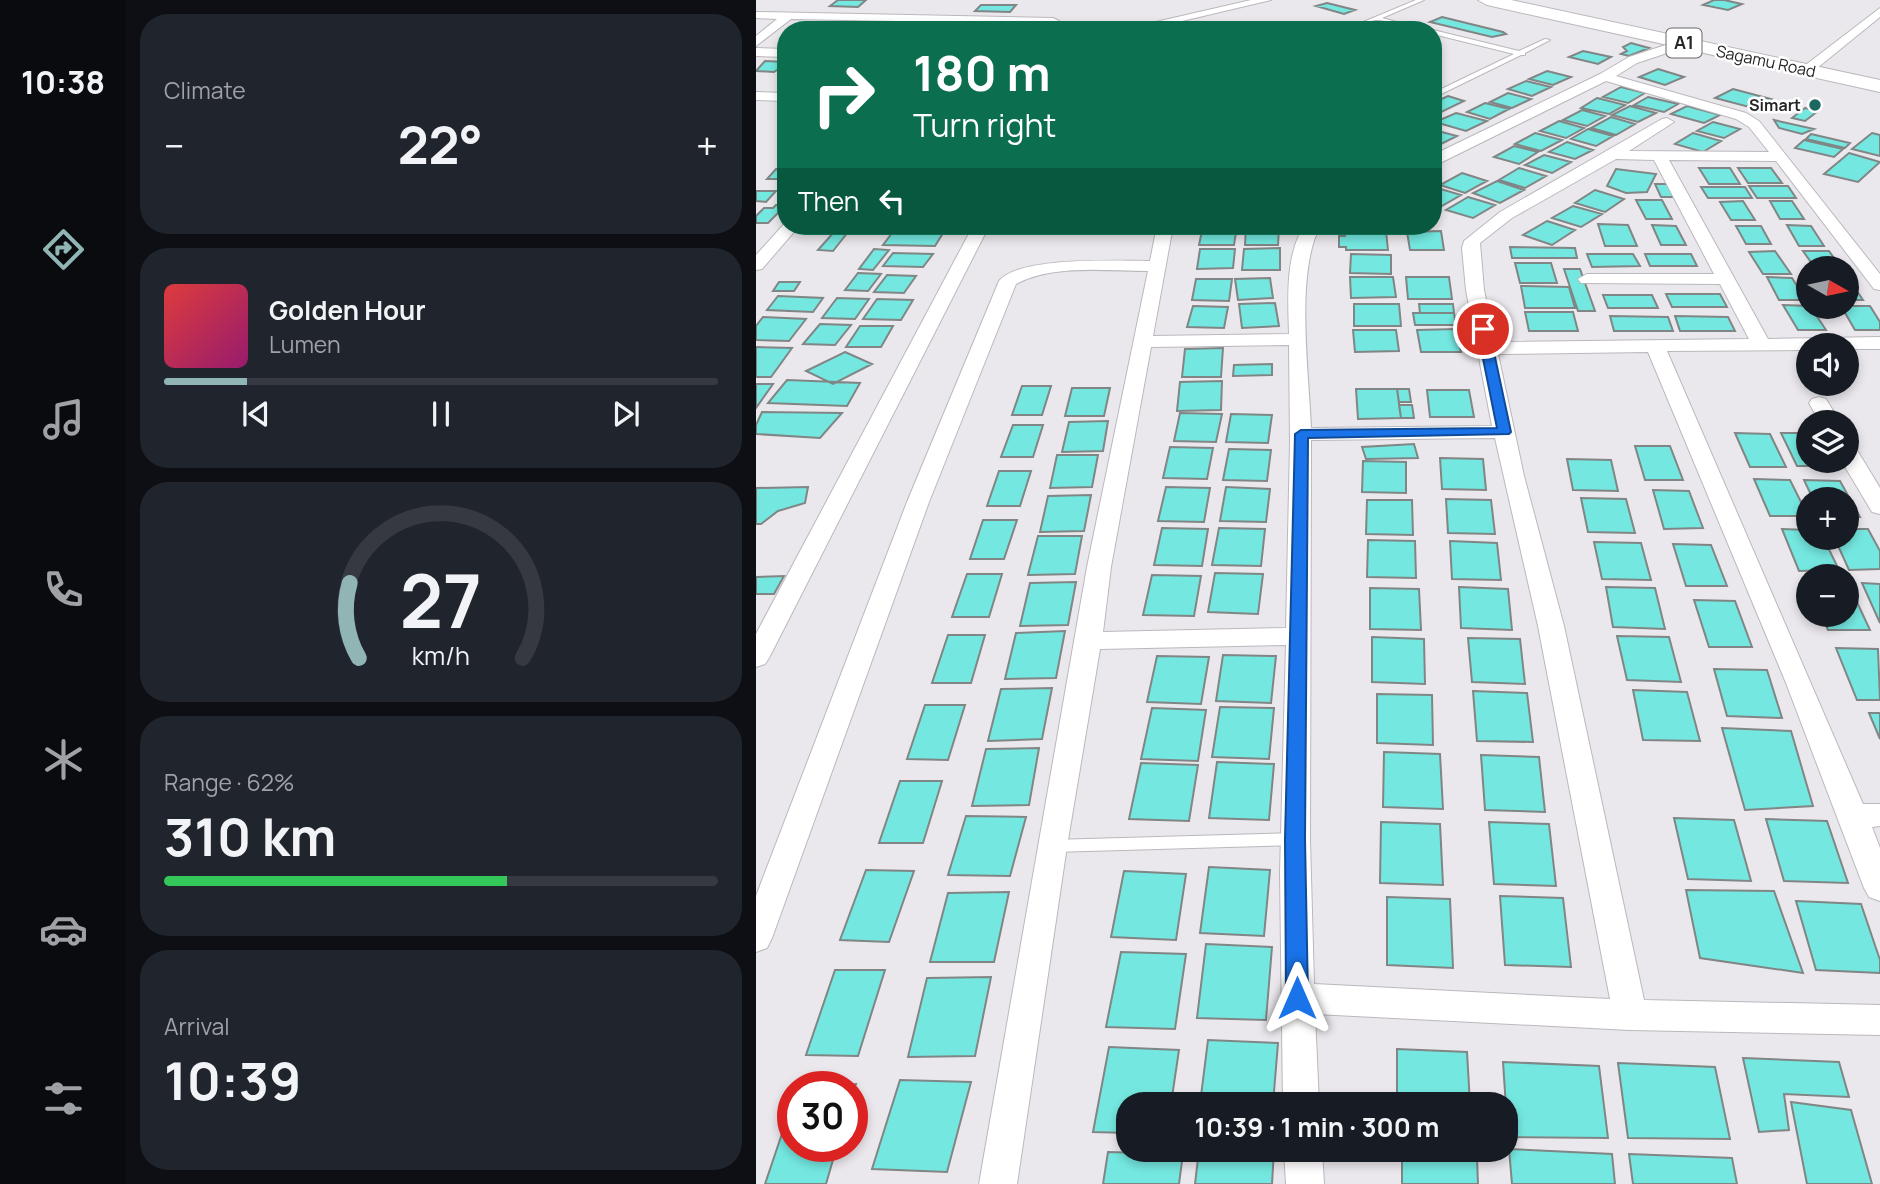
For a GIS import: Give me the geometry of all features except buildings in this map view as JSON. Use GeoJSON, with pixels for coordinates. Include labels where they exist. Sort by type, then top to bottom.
{"type":"FeatureCollection","features":[{"type":"Feature","properties":{"kind":"highway","name":"Sagamu Road"},"geometry":{"type":"LineString","coordinates":[[1487,0],[1880,86]]}},
{"type":"Feature","properties":{"kind":"street"},"geometry":{"type":"LineString","coordinates":[[1169,21],[1266,0]]}},
{"type":"Feature","properties":{"kind":"street"},"geometry":{"type":"LineString","coordinates":[[933,19],[948,6]]}},
{"type":"Feature","properties":{"kind":"street"},"geometry":{"type":"LineString","coordinates":[[1807,69],[1880,11]]}},
{"type":"Feature","properties":{"kind":"street"},"geometry":{"type":"LineString","coordinates":[[756,15],[1053,21]]}},
{"type":"Feature","properties":{"kind":"street"},"geometry":{"type":"LineString","coordinates":[[783,21],[789,16]]}},
{"type":"Feature","properties":{"kind":"street"},"geometry":{"type":"LineString","coordinates":[[756,42],[777,25]]}},
{"type":"Feature","properties":{"kind":"street"},"geometry":{"type":"LineString","coordinates":[[1442,157],[1605,77],[1633,60],[1684,43]]}},
{"type":"Feature","properties":{"kind":"street"},"geometry":{"type":"LineString","coordinates":[[756,52],[777,53]]}},
{"type":"Feature","properties":{"kind":"street"},"geometry":{"type":"LineString","coordinates":[[1605,77],[1741,116],[1754,124],[1880,285]]}},
{"type":"Feature","properties":{"kind":"street"},"geometry":{"type":"LineString","coordinates":[[756,96],[777,97]]}},
{"type":"Feature","properties":{"kind":"street"},"geometry":{"type":"LineString","coordinates":[[756,111],[777,98]]}},
{"type":"Feature","properties":{"kind":"street"},"geometry":{"type":"LineString","coordinates":[[1630,1015],[1551,626],[1475,290],[1470,248],[1472,241],[1529,201],[1667,122]]}},
{"type":"Feature","properties":{"kind":"street"},"geometry":{"type":"LineString","coordinates":[[1613,155],[1780,157]]}},
{"type":"Feature","properties":{"kind":"street"},"geometry":{"type":"LineString","coordinates":[[1660,155],[1761,344]]}},
{"type":"Feature","properties":{"kind":"street"},"geometry":{"type":"LineString","coordinates":[[756,265],[783,235]]}},
{"type":"Feature","properties":{"kind":"street"},"geometry":{"type":"LineString","coordinates":[[756,658],[976,235]]}},
{"type":"Feature","properties":{"kind":"street"},"geometry":{"type":"LineString","coordinates":[[998,1184],[1052,846],[1089,642],[1099,567],[1164,235]]}},
{"type":"Feature","properties":{"kind":"street"},"geometry":{"type":"LineString","coordinates":[[1301,1092],[1295,839],[1300,636],[1301,434],[1298,339],[1301,253],[1305,235]]}},
{"type":"Feature","properties":{"kind":"street"},"geometry":{"type":"LineString","coordinates":[[756,938],[919,502],[1008,281],[1014,276],[1035,272],[1159,266]]}},
{"type":"Feature","properties":{"kind":"street"},"geometry":{"type":"LineString","coordinates":[[1587,279],[1726,279]]}},
{"type":"Feature","properties":{"kind":"street"},"geometry":{"type":"LineString","coordinates":[[1141,342],[1298,339]]}},
{"type":"Feature","properties":{"kind":"street"},"geometry":{"type":"LineString","coordinates":[[1488,348],[1880,343]]}},
{"type":"Feature","properties":{"kind":"street"},"geometry":{"type":"LineString","coordinates":[[1655,346],[1744,550],[1867,815],[1880,888]]}},
{"type":"Feature","properties":{"kind":"street"},"geometry":{"type":"LineString","coordinates":[[1819,403],[1823,410]]}},
{"type":"Feature","properties":{"kind":"street"},"geometry":{"type":"LineString","coordinates":[[1301,434],[1505,432]]}},
{"type":"Feature","properties":{"kind":"street"},"geometry":{"type":"LineString","coordinates":[[1859,472],[1880,507]]}},
{"type":"Feature","properties":{"kind":"street"},"geometry":{"type":"LineString","coordinates":[[1089,642],[1300,636]]}},
{"type":"Feature","properties":{"kind":"street"},"geometry":{"type":"LineString","coordinates":[[1297,998],[1630,1015],[1880,1020]]}},
{"type":"Feature","properties":{"kind":"street"},"geometry":{"type":"LineString","coordinates":[[1304,1162],[1305,1184]]}},
{"type":"Feature","properties":{"kind":"lane"},"geometry":{"type":"LineString","coordinates":[[1368,21],[1421,0]]}},
{"type":"Feature","properties":{"kind":"lane"},"geometry":{"type":"LineString","coordinates":[[1376,18],[1388,21]]}},
{"type":"Feature","properties":{"kind":"lane"},"geometry":{"type":"LineString","coordinates":[[1442,34],[1522,54]]}},
{"type":"Feature","properties":{"kind":"lane"},"geometry":{"type":"LineString","coordinates":[[1442,92],[1547,40]]}},
{"type":"Feature","properties":{"kind":"lane"},"geometry":{"type":"LineString","coordinates":[[1052,846],[1295,839]]}},
{"type":"Feature","properties":{"kind":"place","name":"Simart"},"geometry":{"type":"Point","coordinates":[1815,105]}},
{"type":"Feature","properties":{"kind":"route"},"geometry":{"type":"LineString","coordinates":[[1297,998],[1295,839],[1301,434],[1505,432],[1483,329]]}}]}
